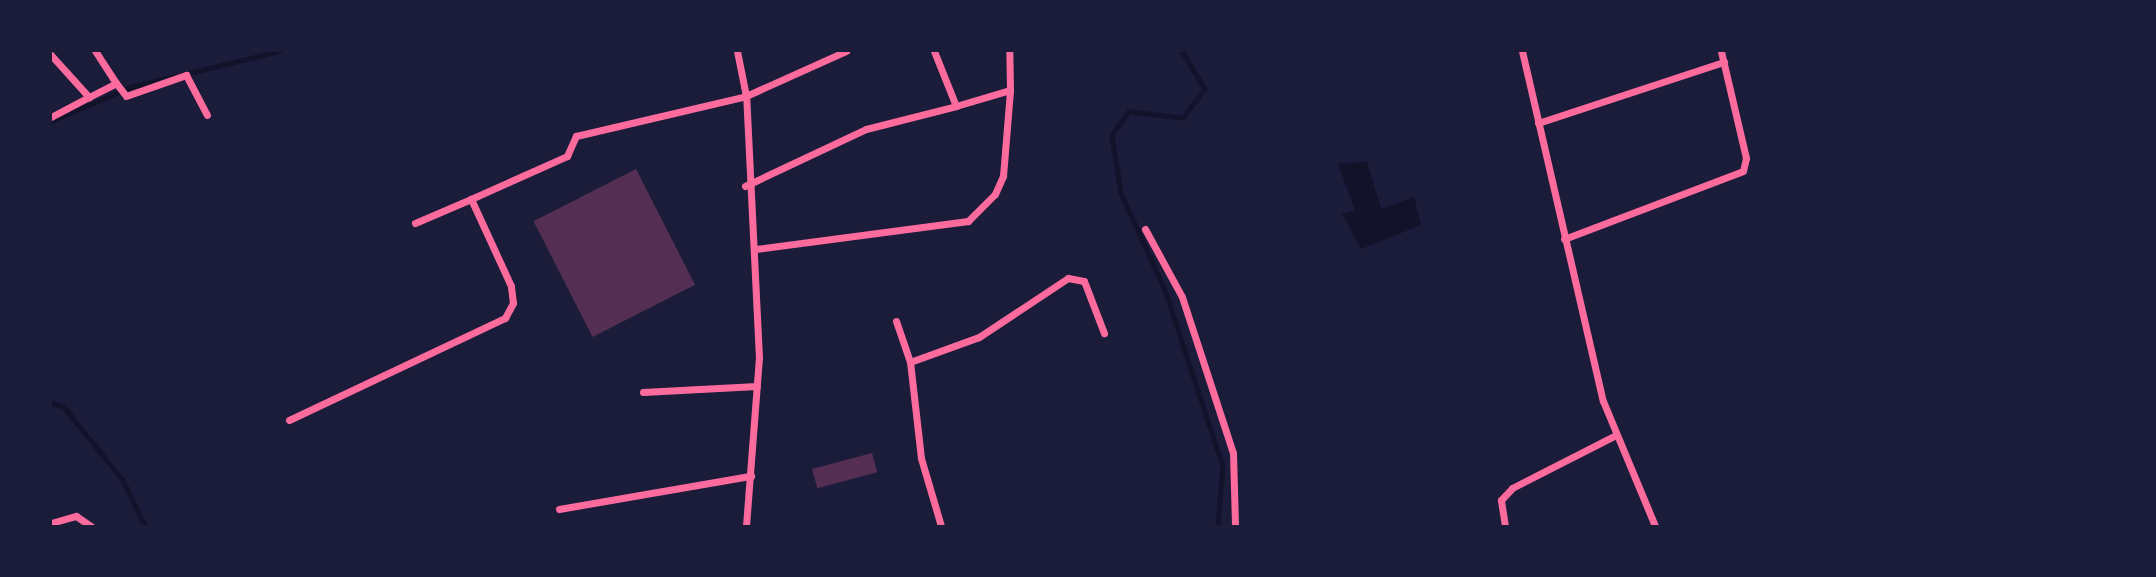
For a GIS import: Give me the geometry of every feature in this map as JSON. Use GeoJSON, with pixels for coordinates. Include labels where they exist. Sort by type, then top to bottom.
{"type":"FeatureCollection","features":[{"type":"Feature","properties":{"kind":"street"},"geometry":{"type":"LineString","coordinates":[[95,51],[126,96],[186,75],[207,115]]}},
{"type":"Feature","properties":{"kind":"street"},"geometry":{"type":"LineString","coordinates":[[737,51],[746,96],[745,186],[756,249],[757,386],[746,526]]}},
{"type":"Feature","properties":{"kind":"street"},"geometry":{"type":"LineString","coordinates":[[415,223],[567,156],[576,136],[746,96],[846,51]]}},
{"type":"Feature","properties":{"kind":"street"},"geometry":{"type":"LineString","coordinates":[[934,51],[956,106]]}},
{"type":"Feature","properties":{"kind":"street"},"geometry":{"type":"LineString","coordinates":[[756,249],[968,221],[995,194],[1003,176],[1010,90],[1009,51]]}},
{"type":"Feature","properties":{"kind":"street"},"geometry":{"type":"LineString","coordinates":[[1522,51],[1564,239],[1616,435],[1655,526]]}},
{"type":"Feature","properties":{"kind":"street"},"geometry":{"type":"LineString","coordinates":[[1564,239],[1743,171],[1746,158],[1721,51]]}},
{"type":"Feature","properties":{"kind":"street"},"geometry":{"type":"LineString","coordinates":[[51,55],[89,97]]}},
{"type":"Feature","properties":{"kind":"street"},"geometry":{"type":"LineString","coordinates":[[1538,123],[1724,62]]}},
{"type":"Feature","properties":{"kind":"street"},"geometry":{"type":"LineString","coordinates":[[51,117],[117,85]]}},
{"type":"Feature","properties":{"kind":"street"},"geometry":{"type":"LineString","coordinates":[[745,186],[866,129],[1010,90]]}},
{"type":"Feature","properties":{"kind":"street"},"geometry":{"type":"LineString","coordinates":[[289,420],[505,318],[513,303],[511,286],[471,200]]}},
{"type":"Feature","properties":{"kind":"street"},"geometry":{"type":"LineString","coordinates":[[1145,229],[1182,297],[1233,453],[1235,526]]}},
{"type":"Feature","properties":{"kind":"street"},"geometry":{"type":"LineString","coordinates":[[910,362],[979,337],[1068,278],[1084,281],[1104,333]]}},
{"type":"Feature","properties":{"kind":"street"},"geometry":{"type":"LineString","coordinates":[[896,321],[910,362],[921,458],[939,526]]}},
{"type":"Feature","properties":{"kind":"street"},"geometry":{"type":"LineString","coordinates":[[643,392],[757,386]]}},
{"type":"Feature","properties":{"kind":"street"},"geometry":{"type":"LineString","coordinates":[[1505,526],[1501,500],[1512,488],[1616,435]]}},
{"type":"Feature","properties":{"kind":"street"},"geometry":{"type":"LineString","coordinates":[[559,509],[751,476]]}},
{"type":"Feature","properties":{"kind":"street"},"geometry":{"type":"LineString","coordinates":[[51,523],[76,516],[91,526]]}},
{"type":"Feature","properties":{"kind":"shaded area"},"geometry":{"type":"Polygon","coordinates":[[[1367,162],[1381,209],[1414,197],[1421,225],[1361,249],[1342,214],[1355,211],[1338,163],[1367,162]]]}},
{"type":"Feature","properties":{"kind":"building"},"geometry":{"type":"Polygon","coordinates":[[[636,169],[695,285],[593,337],[534,221],[636,169]]]}},
{"type":"Feature","properties":{"kind":"building"},"geometry":{"type":"Polygon","coordinates":[[[872,453],[877,472],[817,488],[812,469],[872,453]]]}},
{"type":"Feature","properties":{"kind":"waterway"},"geometry":{"type":"LineString","coordinates":[[51,121],[131,87],[280,51]]}},
{"type":"Feature","properties":{"kind":"waterway"},"geometry":{"type":"LineString","coordinates":[[1182,51],[1205,89],[1183,118],[1129,112],[1112,135],[1121,193],[1165,290],[1223,466],[1218,526]]}},
{"type":"Feature","properties":{"kind":"waterway"},"geometry":{"type":"LineString","coordinates":[[51,403],[64,407],[123,480],[145,526]]}}]}
